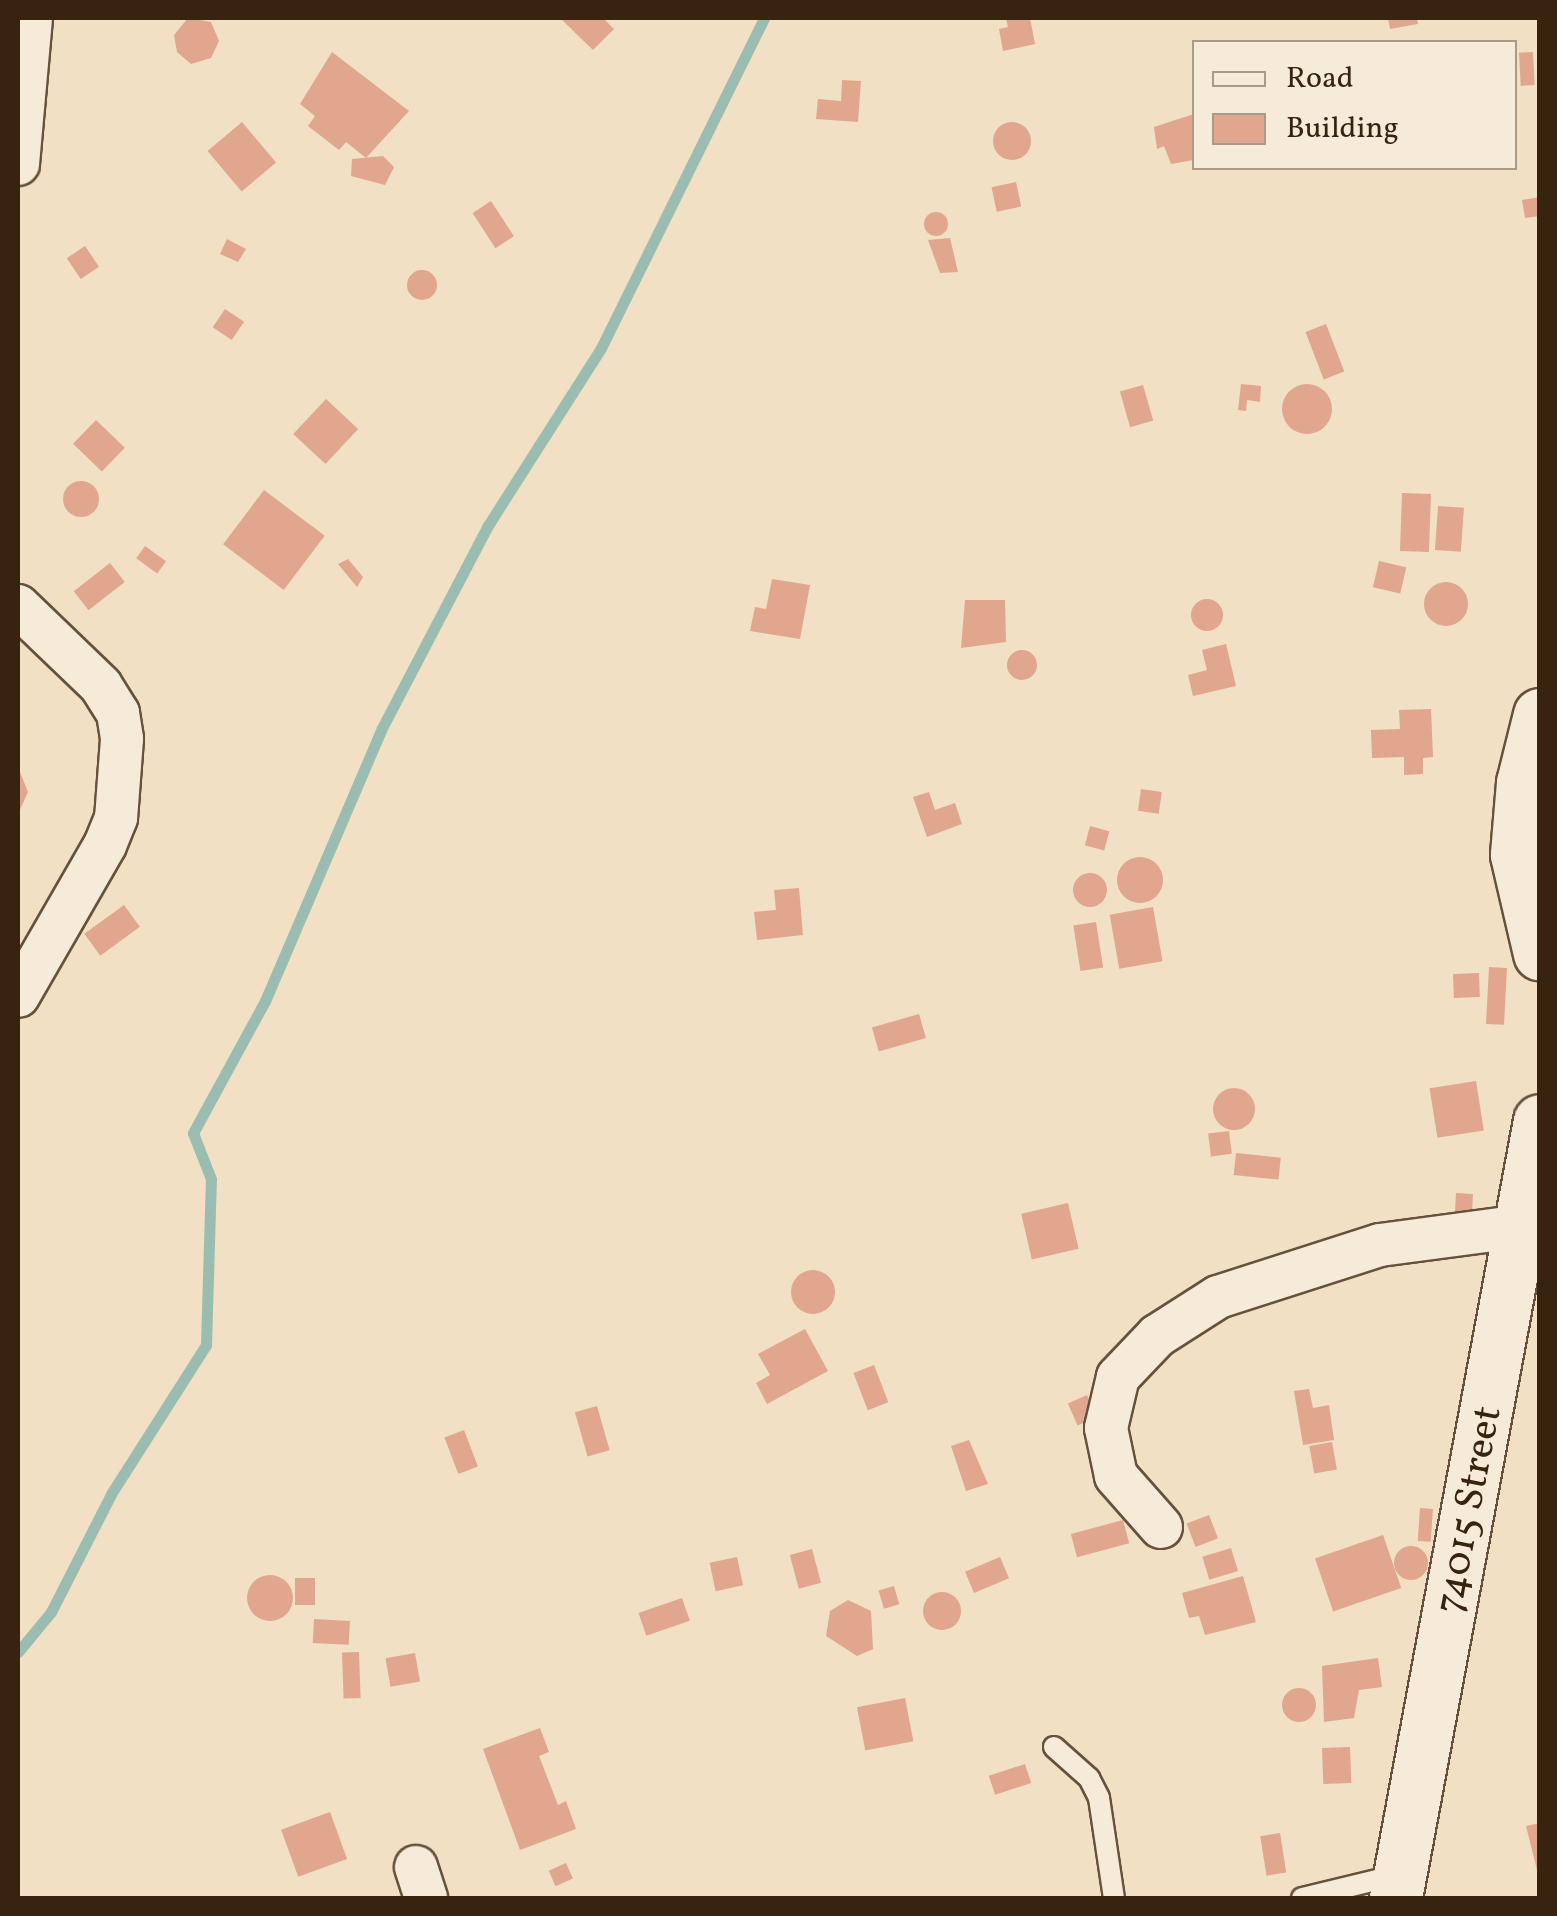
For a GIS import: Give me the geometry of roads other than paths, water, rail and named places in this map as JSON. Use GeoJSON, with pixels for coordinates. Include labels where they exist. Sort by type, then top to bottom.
{"type":"FeatureCollection","features":[{"type":"Feature","properties":{"kind":"street"},"geometry":{"type":"LineString","coordinates":[[18,164],[32,18]]}},
{"type":"Feature","properties":{"kind":"street"},"geometry":{"type":"LineString","coordinates":[[18,606],[101,686],[118,713],[122,783],[105,846],[18,996]]}},
{"type":"Feature","properties":{"kind":"street"},"geometry":{"type":"LineString","coordinates":[[1540,715],[1523,783],[1517,855],[1540,954]]}},
{"type":"Feature","properties":{"kind":"street","name":"74015 Street"},"geometry":{"type":"LineString","coordinates":[[1406,1890],[1540,1121]]}},
{"type":"Feature","properties":{"kind":"street"},"geometry":{"type":"LineString","coordinates":[[1162,1527],[1116,1476],[1106,1428],[1118,1377],[1157,1336],[1218,1298],[1380,1246],[1522,1226]]}},
{"type":"Feature","properties":{"kind":"lane"},"geometry":{"type":"LineString","coordinates":[[1054,1748],[1089,1778],[1099,1798],[1114,1898]]}},
{"type":"Feature","properties":{"kind":"lane"},"geometry":{"type":"LineString","coordinates":[[1302,1898],[1406,1890]]}},
{"type":"Feature","properties":{"kind":"waterway"},"geometry":{"type":"LineString","coordinates":[[18,1652],[51,1612],[111,1494],[206,1345],[211,1179],[193,1133],[265,1001],[382,728],[487,527],[601,348],[764,18]]}}]}
